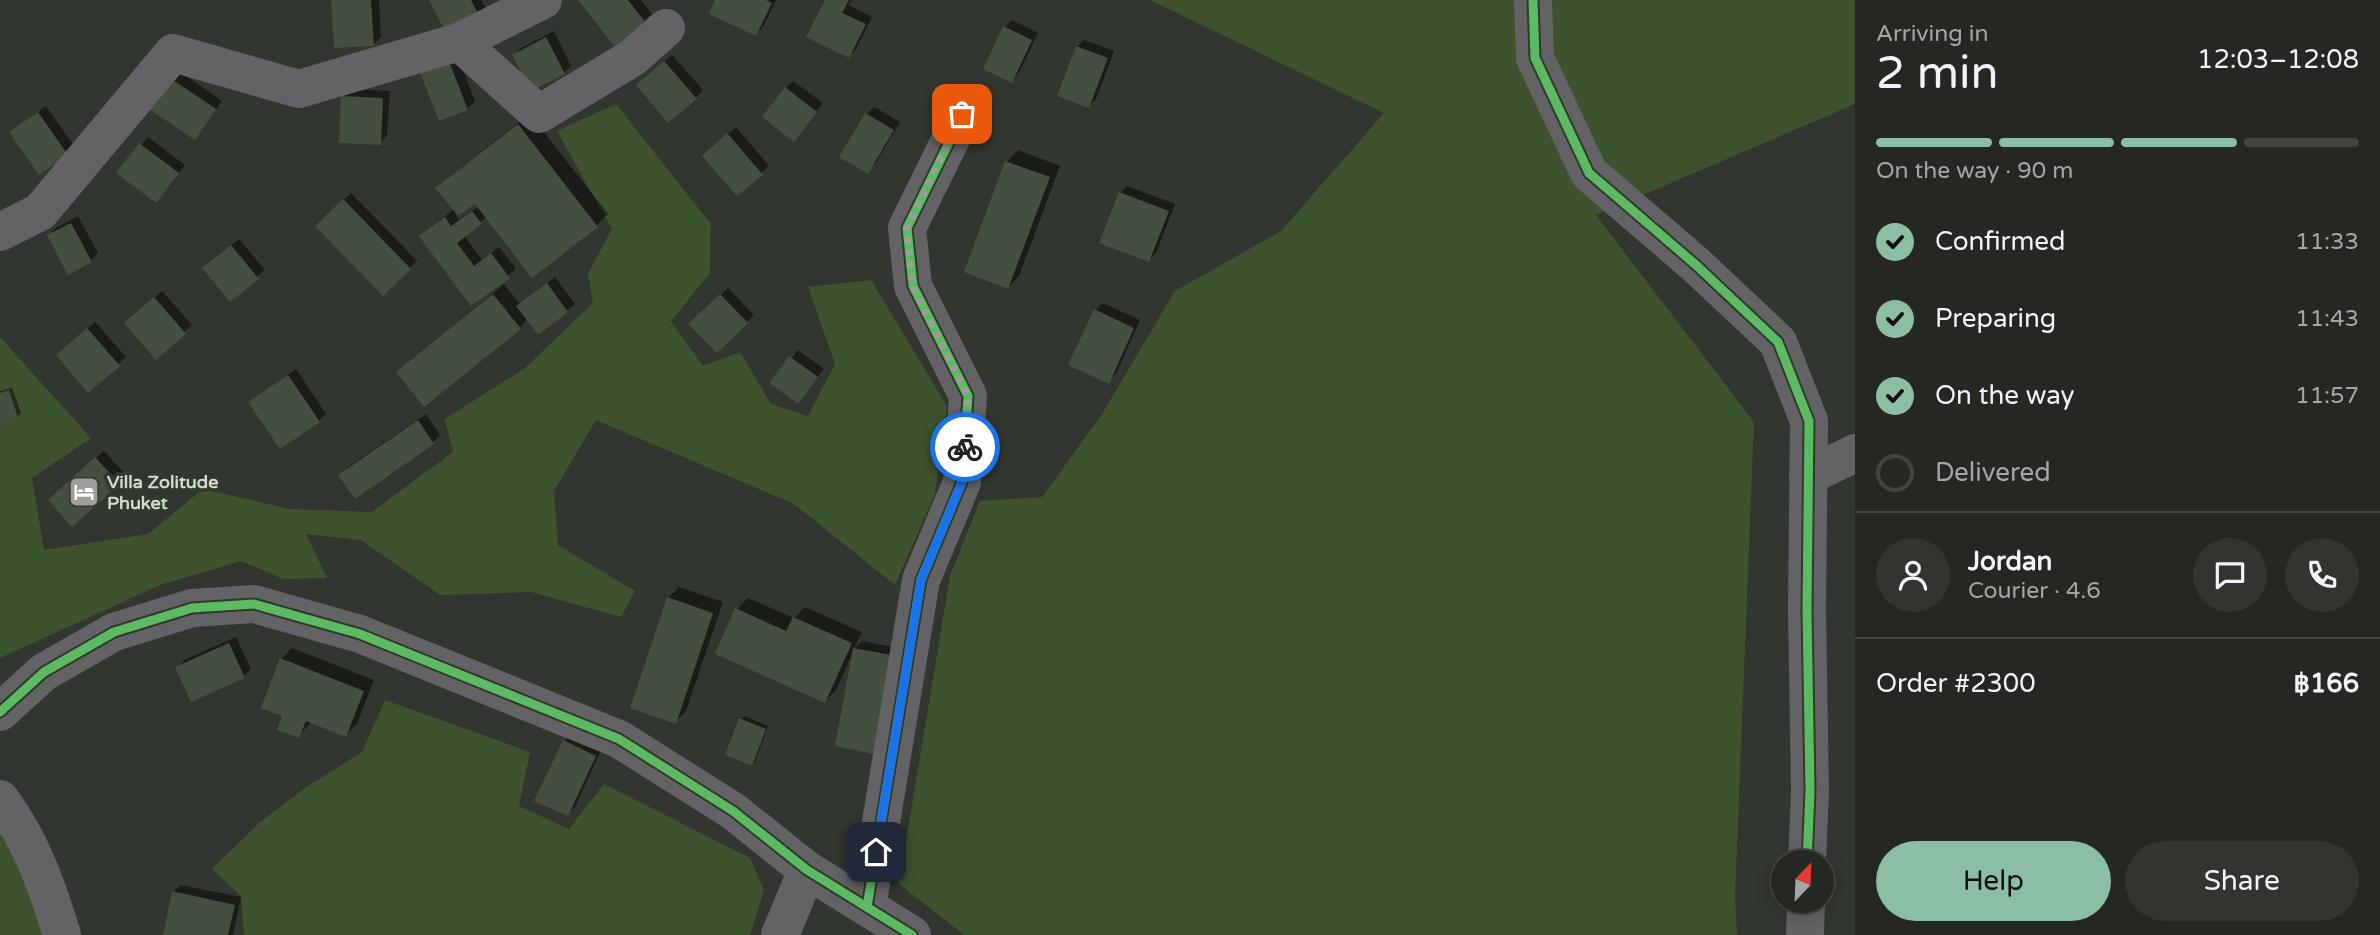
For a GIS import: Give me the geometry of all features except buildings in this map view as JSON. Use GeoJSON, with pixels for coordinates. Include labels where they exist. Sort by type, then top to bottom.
{"type":"FeatureCollection","features":[{"type":"Feature","properties":{"kind":"street"},"geometry":{"type":"LineString","coordinates":[[0,232],[40,212],[173,53],[299,89],[459,42],[542,0]]}},
{"type":"Feature","properties":{"kind":"street"},"geometry":{"type":"LineString","coordinates":[[1533,0],[1535,58],[1589,173],[1696,265],[1778,342],[1809,421],[1807,610],[1810,791],[1808,850]]}},
{"type":"Feature","properties":{"kind":"street"},"geometry":{"type":"LineString","coordinates":[[459,42],[540,114],[632,58],[666,28]]}},
{"type":"Feature","properties":{"kind":"street"},"geometry":{"type":"LineString","coordinates":[[867,907],[921,580],[962,482],[968,396],[912,286],[907,228],[962,114]]}},
{"type":"Feature","properties":{"kind":"street"},"geometry":{"type":"LineString","coordinates":[[1808,476],[1855,453]]}},
{"type":"Feature","properties":{"kind":"street"},"geometry":{"type":"LineString","coordinates":[[0,712],[44,672],[114,632],[192,608],[254,604],[360,634],[619,739],[733,811],[807,870],[912,935]]}},
{"type":"Feature","properties":{"kind":"street"},"geometry":{"type":"LineString","coordinates":[[0,799],[18,823],[45,879],[62,935]]}},
{"type":"Feature","properties":{"kind":"street"},"geometry":{"type":"LineString","coordinates":[[780,935],[807,870]]}},
{"type":"Feature","properties":{"kind":"street"},"geometry":{"type":"LineString","coordinates":[[1805,935],[1806,914]]}},
{"type":"Feature","properties":{"kind":"green space"},"geometry":{"type":"Polygon","coordinates":[[[1150,0],[1855,0],[1855,104],[1596,215],[1754,422],[1735,897],[1737,935],[964,935],[899,884],[950,576],[980,501],[1042,497],[1102,414],[1175,291],[1281,231],[1384,113],[1150,0]]]}},
{"type":"Feature","properties":{"kind":"green space"},"geometry":{"type":"Polygon","coordinates":[[[616,104],[711,224],[710,273],[671,321],[703,366],[740,352],[771,404],[808,416],[835,364],[808,287],[871,280],[947,406],[935,494],[895,585],[794,504],[596,420],[554,491],[558,545],[635,591],[621,617],[531,592],[440,595],[361,540],[306,534],[327,578],[283,579],[241,561],[160,585],[0,658],[0,337],[91,438],[32,478],[44,550],[148,534],[203,489],[289,509],[372,512],[453,452],[445,419],[525,368],[593,303],[588,273],[612,229],[557,131],[616,104]]]}},
{"type":"Feature","properties":{"kind":"green space"},"geometry":{"type":"Polygon","coordinates":[[[385,700],[530,752],[519,806],[569,829],[604,784],[750,858],[764,890],[750,935],[244,935],[241,896],[212,869],[259,823],[305,788],[362,752],[385,700]]]}},
{"type":"Feature","properties":{"kind":"green space"},"geometry":{"type":"Polygon","coordinates":[[[0,803],[54,935],[0,935],[0,803]]]}},
{"type":"Feature","properties":{"kind":"cycle path"},"geometry":{"type":"LineString","coordinates":[[1533,0],[1535,58],[1589,173],[1696,265],[1778,342],[1809,421],[1807,610],[1810,791],[1808,850]]}},
{"type":"Feature","properties":{"kind":"cycle path"},"geometry":{"type":"LineString","coordinates":[[867,907],[921,580],[962,482],[968,396],[913,286],[907,228],[963,114]]}},
{"type":"Feature","properties":{"kind":"cycle path"},"geometry":{"type":"LineString","coordinates":[[0,712],[44,672],[114,632],[192,608],[254,604],[360,634],[619,739],[733,811],[807,870],[912,935]]}},
{"type":"Feature","properties":{"kind":"way so far"},"geometry":{"type":"LineString","coordinates":[[962,114],[907,228],[912,286],[968,396],[965,447]]}},
{"type":"Feature","properties":{"kind":"place","name":"Villa Zolitude Phuket"},"geometry":{"type":"Point","coordinates":[84,492]}},
{"type":"Feature","properties":{"kind":"route"},"geometry":{"type":"LineString","coordinates":[[876,852],[921,580],[962,482],[965,447]]}}]}
